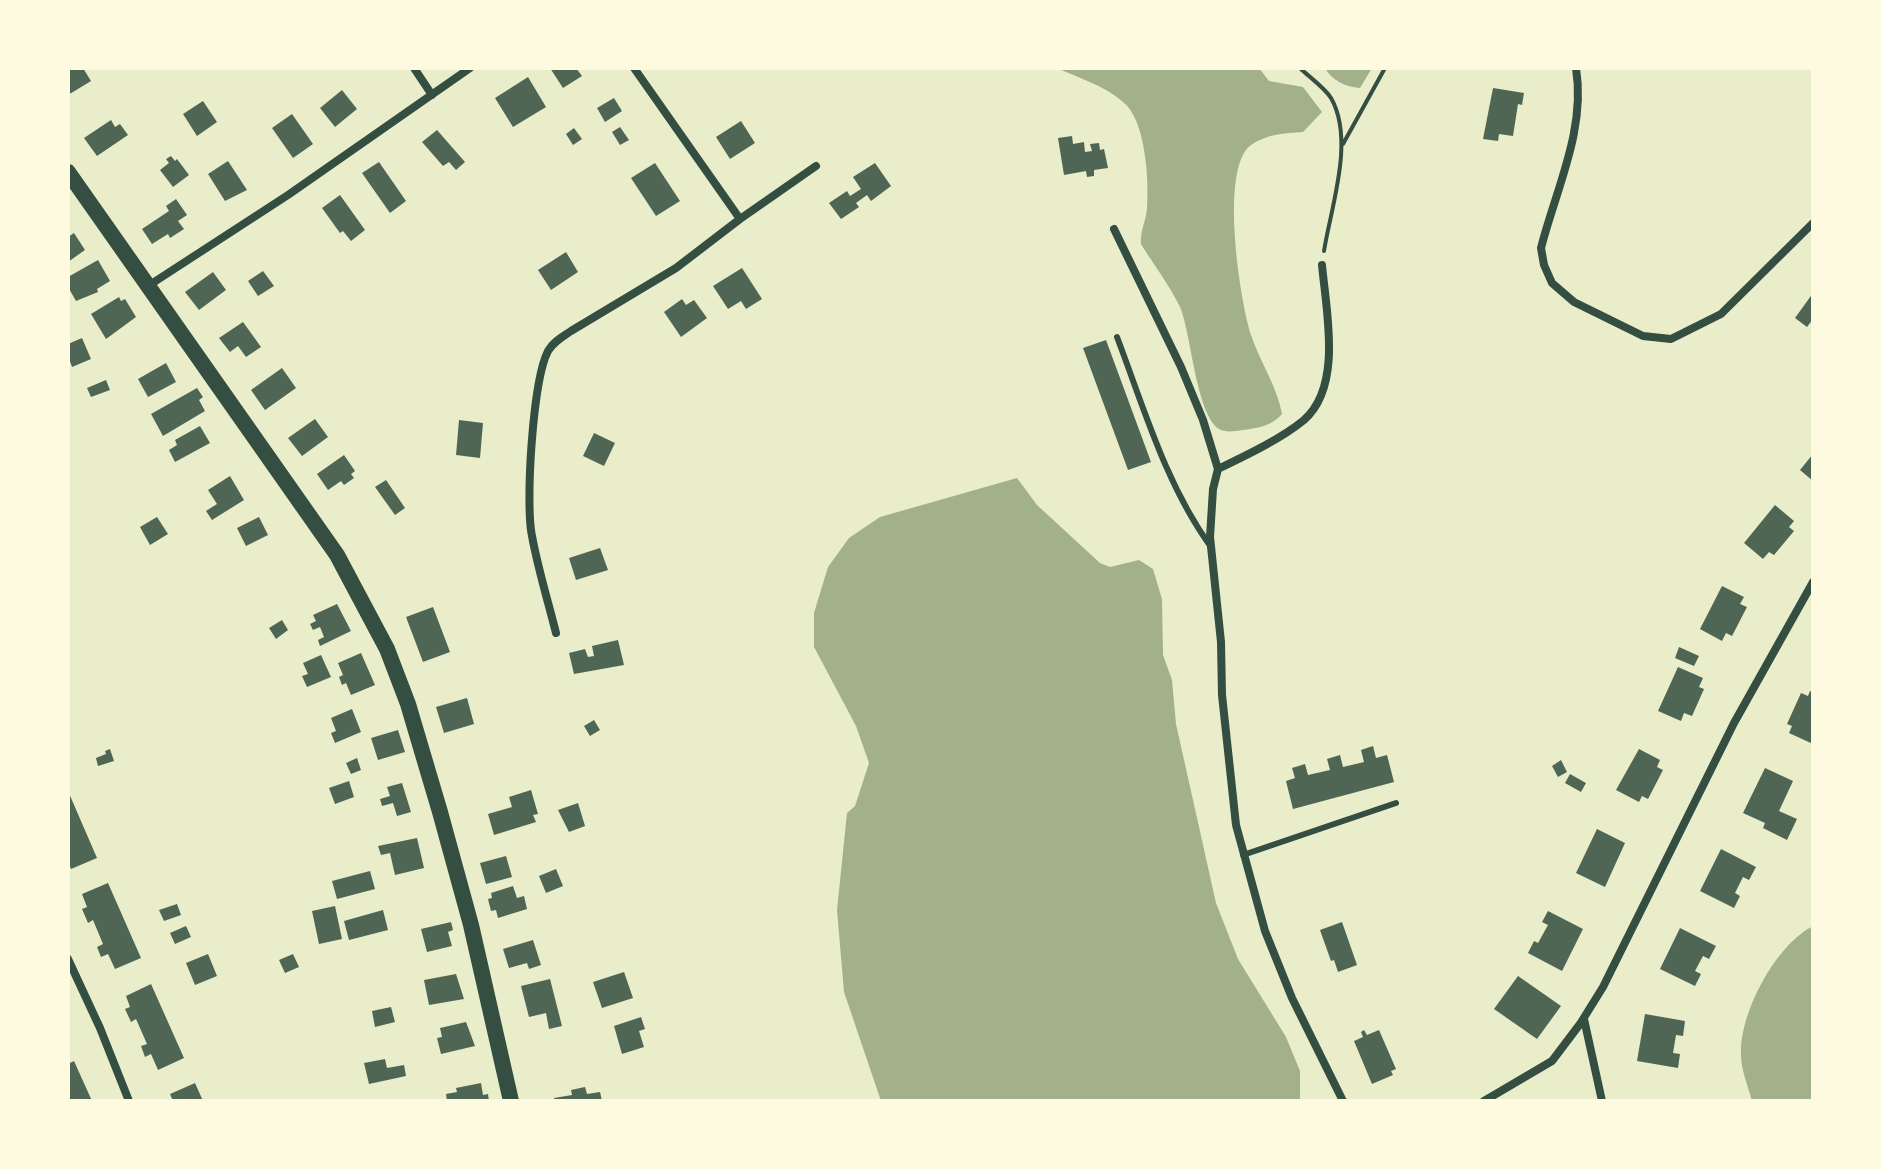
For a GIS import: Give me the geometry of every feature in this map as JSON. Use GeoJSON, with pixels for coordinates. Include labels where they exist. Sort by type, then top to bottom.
{"type":"FeatureCollection","features":[{"type":"Feature","properties":{"kind":"main road"},"geometry":{"type":"LineString","coordinates":[[68,172],[337,555],[387,649],[408,704],[444,826],[471,925],[511,1101]]}},
{"type":"Feature","properties":{"kind":"street"},"geometry":{"type":"LineString","coordinates":[[414,68],[432,95]]}},
{"type":"Feature","properties":{"kind":"street"},"geometry":{"type":"LineString","coordinates":[[148,286],[288,195],[470,68]]}},
{"type":"Feature","properties":{"kind":"street"},"geometry":{"type":"LineString","coordinates":[[634,68],[740,219]]}},
{"type":"Feature","properties":{"kind":"street"},"geometry":{"type":"LineString","coordinates":[[1576,68],[1578,115],[1541,248],[1552,283],[1574,302],[1643,336],[1671,339],[1721,314],[1813,223]]}},
{"type":"Feature","properties":{"kind":"street"},"geometry":{"type":"LineString","coordinates":[[556,633],[531,534],[529,492],[536,403],[547,352],[571,331],[676,268],[816,166]]}},
{"type":"Feature","properties":{"kind":"street"},"geometry":{"type":"LineString","coordinates":[[1114,229],[1181,367],[1203,420],[1218,469],[1213,489],[1211,547],[1230,782],[1243,855],[1265,931],[1292,998],[1343,1101]]}},
{"type":"Feature","properties":{"kind":"street"},"geometry":{"type":"LineString","coordinates":[[1218,469],[1304,420],[1314,409],[1324,387],[1330,350],[1322,265]]}},
{"type":"Feature","properties":{"kind":"street"},"geometry":{"type":"LineString","coordinates":[[1484,1101],[1552,1061],[1584,1018],[1603,987],[1734,723],[1813,582]]}},
{"type":"Feature","properties":{"kind":"street"},"geometry":{"type":"LineString","coordinates":[[68,959],[129,1101]]}},
{"type":"Feature","properties":{"kind":"street"},"geometry":{"type":"LineString","coordinates":[[1584,1018],[1602,1101]]}},
{"type":"Feature","properties":{"kind":"lane"},"geometry":{"type":"LineString","coordinates":[[1117,337],[1179,496],[1211,547]]}},
{"type":"Feature","properties":{"kind":"lane"},"geometry":{"type":"LineString","coordinates":[[1243,855],[1396,803]]}},
{"type":"Feature","properties":{"kind":"path"},"geometry":{"type":"LineString","coordinates":[[1300,68],[1330,97],[1337,114],[1341,146],[1339,181],[1322,265]]}},
{"type":"Feature","properties":{"kind":"path"},"geometry":{"type":"LineString","coordinates":[[1341,146],[1385,68]]}},
{"type":"Feature","properties":{"kind":"shaded area"},"geometry":{"type":"Polygon","coordinates":[[[1057,68],[1259,68],[1269,81],[1303,87],[1322,112],[1303,132],[1270,136],[1251,145],[1241,158],[1236,179],[1235,236],[1242,294],[1251,335],[1280,404],[1282,414],[1274,421],[1259,427],[1228,431],[1219,429],[1211,420],[1199,390],[1180,307],[1141,244],[1147,208],[1147,183],[1137,122],[1116,96],[1057,68]]]}},
{"type":"Feature","properties":{"kind":"shaded area"},"geometry":{"type":"Polygon","coordinates":[[[1325,68],[1372,68],[1360,88],[1340,82],[1325,68]]]}},
{"type":"Feature","properties":{"kind":"shaded area"},"geometry":{"type":"Polygon","coordinates":[[[1017,478],[1037,505],[1100,563],[1110,567],[1139,560],[1153,569],[1162,599],[1163,655],[1172,680],[1176,724],[1216,903],[1238,959],[1286,1037],[1300,1071],[1300,1101],[881,1101],[844,992],[837,910],[847,813],[855,806],[869,763],[856,726],[814,647],[814,613],[828,567],[849,538],[880,517],[1017,478]]]}},
{"type":"Feature","properties":{"kind":"shaded area"},"geometry":{"type":"Polygon","coordinates":[[[1813,926],[1813,1101],[1752,1101],[1741,1058],[1747,1017],[1774,963],[1799,935],[1813,926]]]}},
{"type":"Feature","properties":{"kind":"building"},"geometry":{"type":"Polygon","coordinates":[[[68,68],[83,68],[91,81],[68,95],[68,68]]]}},
{"type":"Feature","properties":{"kind":"building"},"geometry":{"type":"Polygon","coordinates":[[[550,68],[576,68],[582,76],[563,88],[550,68]]]}},
{"type":"Feature","properties":{"kind":"building"},"geometry":{"type":"Polygon","coordinates":[[[528,77],[546,107],[513,127],[495,98],[528,77]]]}},
{"type":"Feature","properties":{"kind":"building"},"geometry":{"type":"Polygon","coordinates":[[[1493,88],[1524,93],[1522,105],[1518,104],[1513,136],[1499,134],[1498,141],[1483,139],[1493,88]]]}},
{"type":"Feature","properties":{"kind":"building"},"geometry":{"type":"Polygon","coordinates":[[[342,90],[357,109],[335,127],[320,108],[342,90]]]}},
{"type":"Feature","properties":{"kind":"building"},"geometry":{"type":"Polygon","coordinates":[[[614,98],[622,111],[605,122],[597,108],[614,98]]]}},
{"type":"Feature","properties":{"kind":"building"},"geometry":{"type":"Polygon","coordinates":[[[203,101],[217,122],[197,136],[183,114],[203,101]]]}},
{"type":"Feature","properties":{"kind":"building"},"geometry":{"type":"Polygon","coordinates":[[[292,114],[313,144],[293,158],[272,128],[292,114]]]}},
{"type":"Feature","properties":{"kind":"building"},"geometry":{"type":"Polygon","coordinates":[[[111,120],[115,127],[120,124],[128,135],[97,156],[84,138],[111,120]]]}},
{"type":"Feature","properties":{"kind":"building"},"geometry":{"type":"Polygon","coordinates":[[[741,121],[755,143],[730,159],[716,137],[741,121]]]}},
{"type":"Feature","properties":{"kind":"building"},"geometry":{"type":"Polygon","coordinates":[[[620,127],[629,140],[620,145],[612,132],[620,127]]]}},
{"type":"Feature","properties":{"kind":"building"},"geometry":{"type":"Polygon","coordinates":[[[574,128],[582,139],[573,145],[566,134],[574,128]]]}},
{"type":"Feature","properties":{"kind":"building"},"geometry":{"type":"Polygon","coordinates":[[[437,130],[465,162],[456,170],[449,162],[443,166],[422,142],[437,130]]]}},
{"type":"Feature","properties":{"kind":"building"},"geometry":{"type":"Polygon","coordinates":[[[1072,136],[1073,144],[1084,142],[1085,152],[1092,151],[1090,144],[1099,143],[1100,150],[1104,149],[1108,168],[1094,170],[1094,176],[1087,177],[1086,171],[1064,175],[1058,138],[1072,136]]]}},
{"type":"Feature","properties":{"kind":"building"},"geometry":{"type":"Polygon","coordinates":[[[171,156],[189,175],[173,187],[160,170],[169,163],[166,159],[171,156]]]}},
{"type":"Feature","properties":{"kind":"building"},"geometry":{"type":"Polygon","coordinates":[[[228,161],[247,190],[225,201],[208,174],[228,161]]]}},
{"type":"Feature","properties":{"kind":"building"},"geometry":{"type":"Polygon","coordinates":[[[379,162],[406,201],[390,213],[362,173],[379,162]]]}},
{"type":"Feature","properties":{"kind":"building"},"geometry":{"type":"Polygon","coordinates":[[[655,163],[680,201],[656,216],[631,178],[655,163]]]}},
{"type":"Feature","properties":{"kind":"building"},"geometry":{"type":"Polygon","coordinates":[[[875,163],[891,186],[871,201],[867,195],[856,203],[859,207],[841,219],[829,203],[847,191],[850,196],[861,189],[853,177],[875,163]]]}},
{"type":"Feature","properties":{"kind":"building"},"geometry":{"type":"Polygon","coordinates":[[[340,195],[365,230],[351,241],[343,231],[340,233],[322,208],[340,195]]]}},
{"type":"Feature","properties":{"kind":"building"},"geometry":{"type":"Polygon","coordinates":[[[176,199],[187,215],[178,221],[184,229],[152,244],[142,229],[169,211],[166,206],[176,199]]]}},
{"type":"Feature","properties":{"kind":"building"},"geometry":{"type":"Polygon","coordinates":[[[74,233],[85,250],[68,262],[68,237],[74,233]]]}},
{"type":"Feature","properties":{"kind":"building"},"geometry":{"type":"Polygon","coordinates":[[[566,252],[578,272],[551,290],[538,270],[566,252]]]}},
{"type":"Feature","properties":{"kind":"building"},"geometry":{"type":"Polygon","coordinates":[[[98,260],[110,281],[97,289],[98,292],[76,301],[68,287],[68,277],[98,260]]]}},
{"type":"Feature","properties":{"kind":"building"},"geometry":{"type":"Polygon","coordinates":[[[742,268],[762,299],[746,309],[741,301],[728,309],[713,286],[742,268]]]}},
{"type":"Feature","properties":{"kind":"building"},"geometry":{"type":"Polygon","coordinates":[[[263,271],[274,286],[258,296],[248,281],[263,271]]]}},
{"type":"Feature","properties":{"kind":"building"},"geometry":{"type":"Polygon","coordinates":[[[213,272],[226,290],[199,310],[185,292],[213,272]]]}},
{"type":"Feature","properties":{"kind":"building"},"geometry":{"type":"Polygon","coordinates":[[[1813,293],[1813,319],[1807,327],[1795,318],[1813,293]]]}},
{"type":"Feature","properties":{"kind":"building"},"geometry":{"type":"Polygon","coordinates":[[[119,297],[121,301],[125,299],[136,317],[106,339],[91,314],[119,297]]]}},
{"type":"Feature","properties":{"kind":"building"},"geometry":{"type":"Polygon","coordinates":[[[682,299],[686,305],[694,300],[707,318],[681,337],[664,312],[682,299]]]}},
{"type":"Feature","properties":{"kind":"building"},"geometry":{"type":"Polygon","coordinates":[[[243,322],[261,347],[246,357],[238,346],[230,352],[219,338],[243,322]]]}},
{"type":"Feature","properties":{"kind":"building"},"geometry":{"type":"Polygon","coordinates":[[[82,338],[91,359],[72,367],[68,344],[82,338]]]}},
{"type":"Feature","properties":{"kind":"building"},"geometry":{"type":"Polygon","coordinates":[[[1106,340],[1151,462],[1128,470],[1083,348],[1106,340]]]}},
{"type":"Feature","properties":{"kind":"building"},"geometry":{"type":"Polygon","coordinates":[[[166,363],[176,382],[148,397],[138,379],[166,363]]]}},
{"type":"Feature","properties":{"kind":"building"},"geometry":{"type":"Polygon","coordinates":[[[282,368],[296,388],[265,410],[251,390],[282,368]]]}},
{"type":"Feature","properties":{"kind":"building"},"geometry":{"type":"Polygon","coordinates":[[[106,380],[110,390],[91,397],[87,388],[106,380]]]}},
{"type":"Feature","properties":{"kind":"building"},"geometry":{"type":"Polygon","coordinates":[[[197,388],[203,397],[199,400],[205,411],[163,436],[151,414],[197,388]]]}},
{"type":"Feature","properties":{"kind":"building"},"geometry":{"type":"Polygon","coordinates":[[[315,419],[328,437],[302,456],[288,438],[315,419]]]}},
{"type":"Feature","properties":{"kind":"building"},"geometry":{"type":"Polygon","coordinates":[[[459,420],[483,423],[480,458],[456,455],[459,420]]]}},
{"type":"Feature","properties":{"kind":"building"},"geometry":{"type":"Polygon","coordinates":[[[200,426],[210,443],[175,462],[169,450],[177,445],[175,440],[200,426]]]}},
{"type":"Feature","properties":{"kind":"building"},"geometry":{"type":"Polygon","coordinates":[[[594,433],[615,443],[604,466],[583,456],[594,433]]]}},
{"type":"Feature","properties":{"kind":"building"},"geometry":{"type":"Polygon","coordinates":[[[1813,454],[1813,481],[1800,470],[1813,454]]]}},
{"type":"Feature","properties":{"kind":"building"},"geometry":{"type":"Polygon","coordinates":[[[344,455],[355,471],[351,474],[354,478],[344,485],[341,481],[328,490],[317,474],[344,455]]]}},
{"type":"Feature","properties":{"kind":"building"},"geometry":{"type":"Polygon","coordinates":[[[230,476],[244,500],[212,520],[206,511],[217,504],[208,490],[230,476]]]}},
{"type":"Feature","properties":{"kind":"building"},"geometry":{"type":"Polygon","coordinates":[[[386,480],[405,508],[395,515],[375,487],[386,480]]]}},
{"type":"Feature","properties":{"kind":"building"},"geometry":{"type":"Polygon","coordinates":[[[1775,505],[1794,521],[1789,527],[1794,531],[1774,555],[1769,552],[1763,559],[1744,543],[1775,505]]]}},
{"type":"Feature","properties":{"kind":"building"},"geometry":{"type":"Polygon","coordinates":[[[157,517],[168,534],[150,545],[140,527],[157,517]]]}},
{"type":"Feature","properties":{"kind":"building"},"geometry":{"type":"Polygon","coordinates":[[[259,517],[268,535],[246,546],[237,528],[259,517]]]}},
{"type":"Feature","properties":{"kind":"building"},"geometry":{"type":"Polygon","coordinates":[[[600,548],[608,570],[576,580],[569,558],[600,548]]]}},
{"type":"Feature","properties":{"kind":"building"},"geometry":{"type":"Polygon","coordinates":[[[1722,586],[1744,597],[1740,604],[1747,607],[1732,636],[1726,633],[1722,641],[1700,629],[1722,586]]]}},
{"type":"Feature","properties":{"kind":"building"},"geometry":{"type":"Polygon","coordinates":[[[337,604],[351,631],[320,646],[318,640],[324,637],[320,627],[313,630],[310,624],[316,621],[313,615],[337,604]]]}},
{"type":"Feature","properties":{"kind":"building"},"geometry":{"type":"Polygon","coordinates":[[[433,607],[450,652],[423,662],[406,617],[433,607]]]}},
{"type":"Feature","properties":{"kind":"building"},"geometry":{"type":"Polygon","coordinates":[[[282,620],[288,630],[276,639],[269,628],[282,620]]]}},
{"type":"Feature","properties":{"kind":"building"},"geometry":{"type":"Polygon","coordinates":[[[618,640],[624,665],[574,674],[569,653],[585,649],[588,657],[594,656],[592,646],[618,640]]]}},
{"type":"Feature","properties":{"kind":"building"},"geometry":{"type":"Polygon","coordinates":[[[1679,647],[1699,656],[1694,666],[1675,658],[1679,647]]]}},
{"type":"Feature","properties":{"kind":"building"},"geometry":{"type":"Polygon","coordinates":[[[361,653],[375,685],[351,695],[346,683],[342,685],[339,677],[343,675],[338,663],[361,653]]]}},
{"type":"Feature","properties":{"kind":"building"},"geometry":{"type":"Polygon","coordinates":[[[321,655],[331,677],[307,687],[302,676],[308,674],[303,663],[321,655]]]}},
{"type":"Feature","properties":{"kind":"building"},"geometry":{"type":"Polygon","coordinates":[[[1678,667],[1703,678],[1699,687],[1704,689],[1692,716],[1684,713],[1681,721],[1658,711],[1678,667]]]}},
{"type":"Feature","properties":{"kind":"building"},"geometry":{"type":"Polygon","coordinates":[[[1810,691],[1813,692],[1813,744],[1789,733],[1792,726],[1787,724],[1801,693],[1808,696],[1810,691]]]}},
{"type":"Feature","properties":{"kind":"building"},"geometry":{"type":"Polygon","coordinates":[[[467,698],[474,724],[444,733],[436,707],[467,698]]]}},
{"type":"Feature","properties":{"kind":"building"},"geometry":{"type":"Polygon","coordinates":[[[352,709],[361,732],[335,743],[331,733],[336,731],[331,718],[352,709]]]}},
{"type":"Feature","properties":{"kind":"building"},"geometry":{"type":"Polygon","coordinates":[[[594,720],[600,730],[590,736],[584,726],[594,720]]]}},
{"type":"Feature","properties":{"kind":"building"},"geometry":{"type":"Polygon","coordinates":[[[398,730],[405,752],[378,760],[371,738],[398,730]]]}},
{"type":"Feature","properties":{"kind":"building"},"geometry":{"type":"Polygon","coordinates":[[[1373,746],[1376,758],[1387,755],[1394,782],[1293,809],[1286,781],[1295,778],[1292,768],[1305,764],[1308,775],[1330,770],[1327,759],[1340,755],[1343,767],[1364,762],[1361,750],[1373,746]]]}},
{"type":"Feature","properties":{"kind":"building"},"geometry":{"type":"Polygon","coordinates":[[[110,749],[114,761],[98,766],[96,758],[110,749]]]}},
{"type":"Feature","properties":{"kind":"building"},"geometry":{"type":"Polygon","coordinates":[[[1639,749],[1660,760],[1657,767],[1663,770],[1648,799],[1642,796],[1639,802],[1616,790],[1639,749]]]}},
{"type":"Feature","properties":{"kind":"building"},"geometry":{"type":"Polygon","coordinates":[[[357,758],[361,770],[351,774],[346,763],[357,758]]]}},
{"type":"Feature","properties":{"kind":"building"},"geometry":{"type":"Polygon","coordinates":[[[1561,760],[1567,772],[1558,777],[1552,766],[1561,760]]]}},
{"type":"Feature","properties":{"kind":"building"},"geometry":{"type":"Polygon","coordinates":[[[1765,768],[1793,781],[1779,811],[1797,819],[1787,840],[1763,828],[1765,823],[1743,813],[1765,768]]]}},
{"type":"Feature","properties":{"kind":"building"},"geometry":{"type":"Polygon","coordinates":[[[1570,774],[1586,783],[1581,792],[1565,783],[1570,774]]]}},
{"type":"Feature","properties":{"kind":"building"},"geometry":{"type":"Polygon","coordinates":[[[349,781],[354,797],[335,804],[329,788],[349,781]]]}},
{"type":"Feature","properties":{"kind":"building"},"geometry":{"type":"Polygon","coordinates":[[[402,783],[411,812],[397,816],[393,803],[382,806],[380,799],[390,796],[387,787],[402,783]]]}},
{"type":"Feature","properties":{"kind":"building"},"geometry":{"type":"Polygon","coordinates":[[[531,790],[538,814],[533,815],[536,822],[494,835],[488,814],[512,807],[509,797],[531,790]]]}},
{"type":"Feature","properties":{"kind":"building"},"geometry":{"type":"Polygon","coordinates":[[[68,791],[97,858],[71,869],[68,861],[68,791]]]}},
{"type":"Feature","properties":{"kind":"building"},"geometry":{"type":"Polygon","coordinates":[[[578,803],[585,826],[569,832],[558,810],[578,803]]]}},
{"type":"Feature","properties":{"kind":"building"},"geometry":{"type":"Polygon","coordinates":[[[1597,829],[1625,843],[1605,887],[1576,873],[1597,829]]]}},
{"type":"Feature","properties":{"kind":"building"},"geometry":{"type":"Polygon","coordinates":[[[417,838],[424,868],[395,875],[390,853],[381,855],[378,846],[417,838]]]}},
{"type":"Feature","properties":{"kind":"building"},"geometry":{"type":"Polygon","coordinates":[[[1721,849],[1756,867],[1749,880],[1743,877],[1735,893],[1740,896],[1734,908],[1700,891],[1721,849]]]}},
{"type":"Feature","properties":{"kind":"building"},"geometry":{"type":"Polygon","coordinates":[[[506,856],[512,877],[486,884],[480,863],[506,856]]]}},
{"type":"Feature","properties":{"kind":"building"},"geometry":{"type":"Polygon","coordinates":[[[556,869],[563,886],[546,893],[539,876],[556,869]]]}},
{"type":"Feature","properties":{"kind":"building"},"geometry":{"type":"Polygon","coordinates":[[[370,871],[375,889],[337,899],[332,881],[370,871]]]}},
{"type":"Feature","properties":{"kind":"building"},"geometry":{"type":"Polygon","coordinates":[[[108,883],[141,958],[115,969],[108,954],[101,957],[97,947],[103,944],[93,920],[88,923],[82,909],[87,907],[82,894],[108,883]]]}},
{"type":"Feature","properties":{"kind":"building"},"geometry":{"type":"Polygon","coordinates":[[[513,886],[517,898],[524,896],[527,909],[498,918],[496,910],[491,911],[488,899],[492,898],[491,893],[513,886]]]}},
{"type":"Feature","properties":{"kind":"building"},"geometry":{"type":"Polygon","coordinates":[[[177,904],[181,915],[164,921],[159,910],[177,904]]]}},
{"type":"Feature","properties":{"kind":"building"},"geometry":{"type":"Polygon","coordinates":[[[335,906],[342,939],[319,944],[312,911],[335,906]]]}},
{"type":"Feature","properties":{"kind":"building"},"geometry":{"type":"Polygon","coordinates":[[[383,910],[388,930],[349,940],[344,921],[383,910]]]}},
{"type":"Feature","properties":{"kind":"building"},"geometry":{"type":"Polygon","coordinates":[[[1548,911],[1583,929],[1562,971],[1528,953],[1548,925],[1542,922],[1548,911]]]}},
{"type":"Feature","properties":{"kind":"building"},"geometry":{"type":"Polygon","coordinates":[[[451,922],[453,930],[448,932],[452,946],[427,952],[421,929],[451,922]]]}},
{"type":"Feature","properties":{"kind":"building"},"geometry":{"type":"Polygon","coordinates":[[[1342,922],[1357,965],[1338,972],[1320,930],[1342,922]]]}},
{"type":"Feature","properties":{"kind":"building"},"geometry":{"type":"Polygon","coordinates":[[[186,926],[191,937],[175,944],[170,933],[186,926]]]}},
{"type":"Feature","properties":{"kind":"building"},"geometry":{"type":"Polygon","coordinates":[[[1680,928],[1716,946],[1709,959],[1703,956],[1695,971],[1701,974],[1695,986],[1660,969],[1680,928]]]}},
{"type":"Feature","properties":{"kind":"building"},"geometry":{"type":"Polygon","coordinates":[[[533,940],[541,965],[529,969],[527,963],[509,968],[503,949],[533,940]]]}},
{"type":"Feature","properties":{"kind":"building"},"geometry":{"type":"Polygon","coordinates":[[[208,954],[217,976],[195,985],[186,963],[208,954]]]}},
{"type":"Feature","properties":{"kind":"building"},"geometry":{"type":"Polygon","coordinates":[[[293,954],[299,967],[285,973],[279,960],[293,954]]]}},
{"type":"Feature","properties":{"kind":"building"},"geometry":{"type":"Polygon","coordinates":[[[624,972],[633,998],[602,1008],[593,982],[624,972]]]}},
{"type":"Feature","properties":{"kind":"building"},"geometry":{"type":"Polygon","coordinates":[[[456,974],[464,999],[429,1005],[424,980],[456,974]]]}},
{"type":"Feature","properties":{"kind":"building"},"geometry":{"type":"Polygon","coordinates":[[[1518,976],[1561,1006],[1537,1039],[1494,1009],[1518,976]]]}},
{"type":"Feature","properties":{"kind":"building"},"geometry":{"type":"Polygon","coordinates":[[[550,979],[562,1026],[549,1029],[546,1013],[529,1017],[521,986],[550,979]]]}},
{"type":"Feature","properties":{"kind":"building"},"geometry":{"type":"Polygon","coordinates":[[[151,984],[184,1058],[158,1070],[151,1054],[145,1057],[141,1046],[147,1044],[136,1019],[131,1022],[125,1009],[130,1007],[126,996],[151,984]]]}},
{"type":"Feature","properties":{"kind":"building"},"geometry":{"type":"Polygon","coordinates":[[[391,1007],[395,1022],[375,1027],[372,1011],[391,1007]]]}},
{"type":"Feature","properties":{"kind":"building"},"geometry":{"type":"Polygon","coordinates":[[[1645,1014],[1685,1021],[1683,1036],[1676,1035],[1673,1053],[1680,1054],[1678,1068],[1637,1061],[1645,1014]]]}},
{"type":"Feature","properties":{"kind":"building"},"geometry":{"type":"Polygon","coordinates":[[[641,1017],[645,1029],[639,1031],[644,1047],[622,1054],[614,1026],[641,1017]]]}},
{"type":"Feature","properties":{"kind":"building"},"geometry":{"type":"Polygon","coordinates":[[[466,1022],[475,1046],[441,1054],[437,1038],[442,1037],[440,1028],[466,1022]]]}},
{"type":"Feature","properties":{"kind":"building"},"geometry":{"type":"Polygon","coordinates":[[[1364,1030],[1367,1035],[1379,1030],[1396,1069],[1391,1071],[1393,1075],[1372,1084],[1354,1041],[1363,1037],[1361,1032],[1364,1030]]]}},
{"type":"Feature","properties":{"kind":"building"},"geometry":{"type":"Polygon","coordinates":[[[385,1059],[387,1068],[404,1065],[406,1076],[369,1084],[364,1063],[385,1059]]]}},
{"type":"Feature","properties":{"kind":"building"},"geometry":{"type":"Polygon","coordinates":[[[74,1061],[92,1101],[68,1101],[68,1064],[74,1061]]]}},
{"type":"Feature","properties":{"kind":"building"},"geometry":{"type":"Polygon","coordinates":[[[195,1083],[203,1101],[173,1101],[170,1094],[195,1083]]]}},
{"type":"Feature","properties":{"kind":"building"},"geometry":{"type":"Polygon","coordinates":[[[481,1083],[483,1095],[488,1094],[489,1101],[447,1101],[446,1094],[457,1092],[456,1088],[481,1083]]]}},
{"type":"Feature","properties":{"kind":"building"},"geometry":{"type":"Polygon","coordinates":[[[585,1087],[587,1094],[600,1092],[602,1101],[555,1101],[554,1098],[572,1095],[571,1090],[585,1087]]]}}]}
